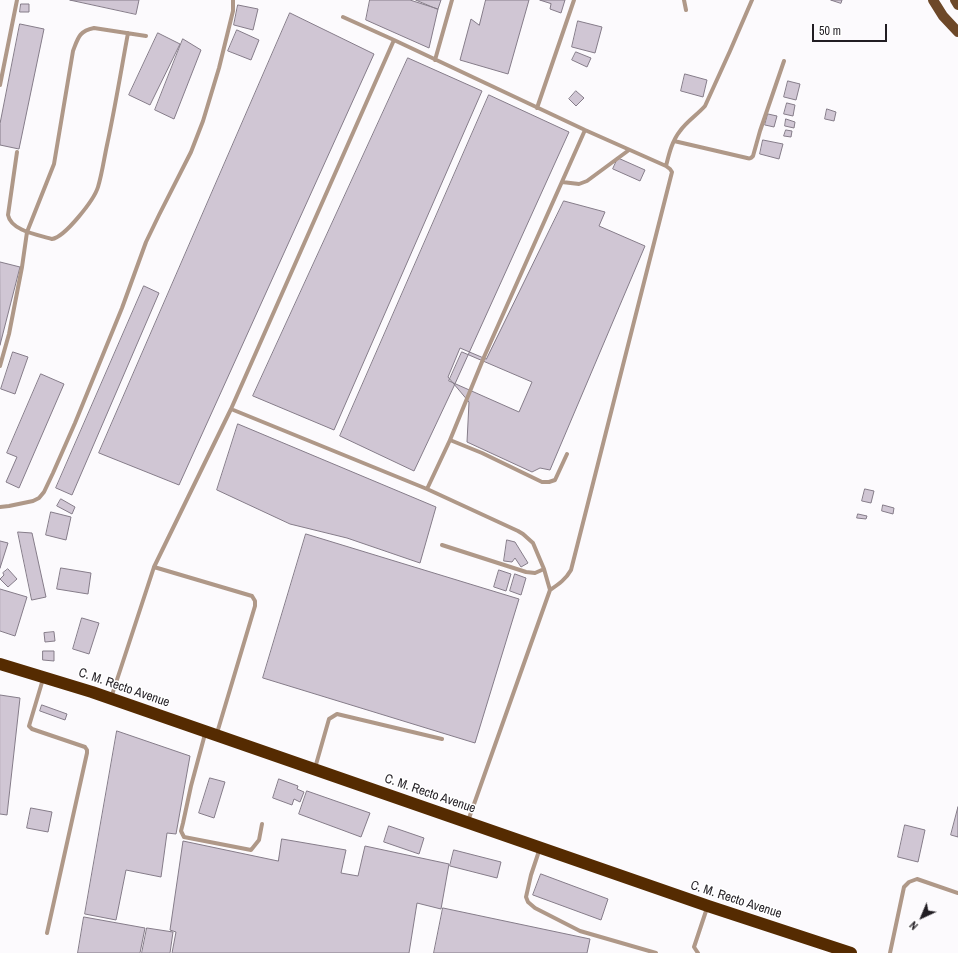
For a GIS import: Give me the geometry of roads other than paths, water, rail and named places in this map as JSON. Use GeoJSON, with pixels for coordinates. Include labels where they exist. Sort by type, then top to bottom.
{"type":"FeatureCollection","features":[{"type":"Feature","properties":{"kind":"highway","name":"C. M. Recto Avenue"},"geometry":{"type":"LineString","coordinates":[[0,664],[110,698],[315,768],[708,906],[851,953]]}},
{"type":"Feature","properties":{"kind":"main road"},"geometry":{"type":"LineString","coordinates":[[933,0],[958,32]]}},
{"type":"Feature","properties":{"kind":"main road"},"geometry":{"type":"LineString","coordinates":[[955,0],[958,5]]}},
{"type":"Feature","properties":{"kind":"lane"},"geometry":{"type":"LineString","coordinates":[[0,85],[17,0]]}},
{"type":"Feature","properties":{"kind":"lane"},"geometry":{"type":"LineString","coordinates":[[0,507],[32,501],[39,498],[44,492],[53,473],[119,315],[146,242],[192,152],[203,122],[219,68],[234,5],[233,0]]}},
{"type":"Feature","properties":{"kind":"lane"},"geometry":{"type":"LineString","coordinates":[[435,60],[452,0]]}},
{"type":"Feature","properties":{"kind":"lane"},"geometry":{"type":"LineString","coordinates":[[537,108],[574,0]]}},
{"type":"Feature","properties":{"kind":"lane"},"geometry":{"type":"LineString","coordinates":[[684,0],[686,10]]}},
{"type":"Feature","properties":{"kind":"lane"},"geometry":{"type":"LineString","coordinates":[[666,166],[674,141],[680,131],[705,106],[752,0]]}},
{"type":"Feature","properties":{"kind":"lane"},"geometry":{"type":"LineString","coordinates":[[343,17],[537,108],[666,166],[670,169],[672,174],[571,570],[564,579],[550,590],[468,822]]}},
{"type":"Feature","properties":{"kind":"lane"},"geometry":{"type":"LineString","coordinates":[[0,366],[9,334],[27,232],[54,164],[73,51],[76,42],[82,32],[87,29],[94,28],[146,36]]}},
{"type":"Feature","properties":{"kind":"lane"},"geometry":{"type":"LineString","coordinates":[[17,152],[8,219],[13,224],[27,232],[52,238],[59,237],[91,201],[98,188],[112,123],[128,33]]}},
{"type":"Feature","properties":{"kind":"lane"},"geometry":{"type":"LineString","coordinates":[[110,698],[154,567],[231,409],[394,40]]}},
{"type":"Feature","properties":{"kind":"lane"},"geometry":{"type":"LineString","coordinates":[[674,141],[750,159],[752,158],[784,61]]}},
{"type":"Feature","properties":{"kind":"lane"},"geometry":{"type":"LineString","coordinates":[[427,489],[450,440],[484,357],[585,130]]}},
{"type":"Feature","properties":{"kind":"lane"},"geometry":{"type":"LineString","coordinates":[[562,182],[579,184],[587,181],[629,150]]}},
{"type":"Feature","properties":{"kind":"lane"},"geometry":{"type":"LineString","coordinates":[[231,409],[427,489],[523,534],[532,543],[544,570],[550,590]]}},
{"type":"Feature","properties":{"kind":"lane"},"geometry":{"type":"LineString","coordinates":[[450,440],[482,453],[542,482],[555,480],[567,454]]}},
{"type":"Feature","properties":{"kind":"lane"},"geometry":{"type":"LineString","coordinates":[[442,545],[526,572],[535,573],[544,570]]}},
{"type":"Feature","properties":{"kind":"lane"},"geometry":{"type":"LineString","coordinates":[[154,567],[252,596],[255,601],[255,606],[191,786],[181,831],[184,837],[251,850],[259,840],[262,824]]}},
{"type":"Feature","properties":{"kind":"lane"},"geometry":{"type":"LineString","coordinates":[[44,677],[29,726],[32,729],[85,747],[87,750],[47,933]]}},
{"type":"Feature","properties":{"kind":"lane"},"geometry":{"type":"LineString","coordinates":[[315,768],[329,719],[337,714],[442,739]]}},
{"type":"Feature","properties":{"kind":"lane"},"geometry":{"type":"LineString","coordinates":[[540,848],[531,875],[526,897],[528,902],[535,908],[580,931],[656,953]]}},
{"type":"Feature","properties":{"kind":"lane"},"geometry":{"type":"LineString","coordinates":[[890,953],[904,887],[909,882],[917,879],[958,893]]}},
{"type":"Feature","properties":{"kind":"lane"},"geometry":{"type":"LineString","coordinates":[[698,953],[694,947],[708,906]]}}]}
